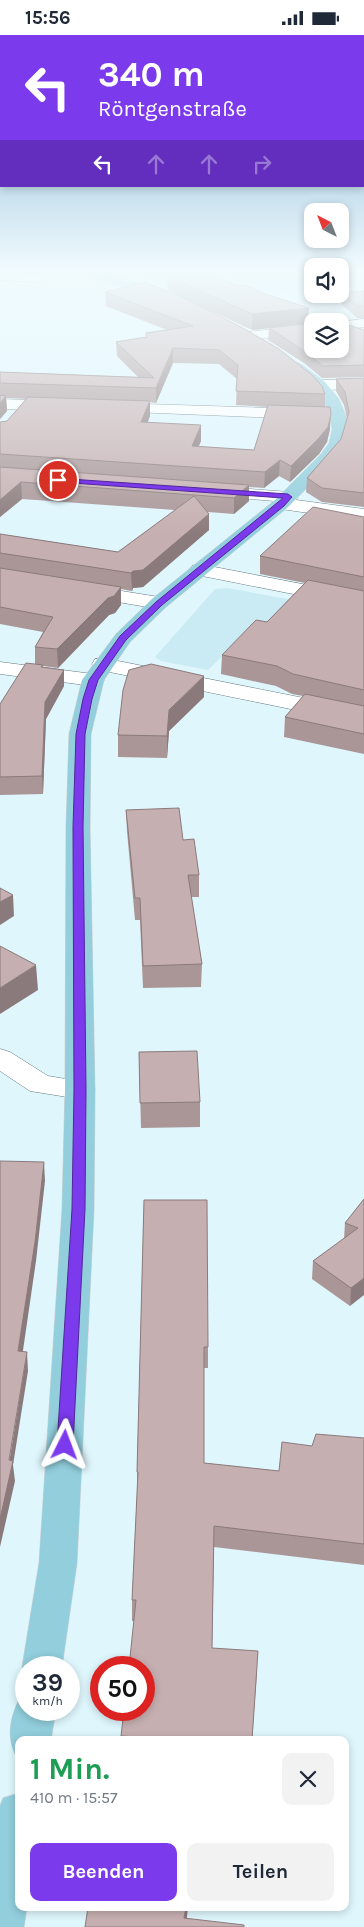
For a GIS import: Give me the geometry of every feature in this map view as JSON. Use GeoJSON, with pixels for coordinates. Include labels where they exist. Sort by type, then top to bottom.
{"type":"FeatureCollection","features":[{"type":"Feature","properties":{"kind":"main road"},"geometry":{"type":"LineString","coordinates":[[44,1656],[58,1563],[78,1209],[80,1090],[78,827],[80,734],[87,699],[98,672],[123,638],[159,603],[285,501],[326,459],[337,443],[340,429],[332,399],[319,385],[285,359]]}},
{"type":"Feature","properties":{"kind":"main road"},"geometry":{"type":"LineString","coordinates":[[31,1736],[33,1721]]}},
{"type":"Feature","properties":{"kind":"main road"},"geometry":{"type":"LineString","coordinates":[[1,1927],[15,1838]]}},
{"type":"Feature","properties":{"kind":"street"},"geometry":{"type":"LineString","coordinates":[[319,385],[364,384]]}},
{"type":"Feature","properties":{"kind":"street"},"geometry":{"type":"LineString","coordinates":[[0,403],[73,406]]}},
{"type":"Feature","properties":{"kind":"street"},"geometry":{"type":"LineString","coordinates":[[12,418],[25,405]]}},
{"type":"Feature","properties":{"kind":"street"},"geometry":{"type":"LineString","coordinates":[[101,407],[338,416]]}},
{"type":"Feature","properties":{"kind":"street"},"geometry":{"type":"LineString","coordinates":[[199,490],[285,501],[364,515]]}},
{"type":"Feature","properties":{"kind":"street"},"geometry":{"type":"LineString","coordinates":[[199,571],[364,602]]}},
{"type":"Feature","properties":{"kind":"street"},"geometry":{"type":"LineString","coordinates":[[65,588],[159,603]]}},
{"type":"Feature","properties":{"kind":"street"},"geometry":{"type":"LineString","coordinates":[[0,668],[98,672],[364,717]]}},
{"type":"Feature","properties":{"kind":"street"},"geometry":{"type":"LineString","coordinates":[[0,1058],[40,1085],[80,1090]]}},
{"type":"Feature","properties":{"kind":"shaded area"},"geometry":{"type":"Polygon","coordinates":[[[227,588],[293,600],[258,634],[247,632],[208,670],[161,661],[155,657],[215,589],[227,588]]]}},
{"type":"Feature","properties":{"kind":"building"},"geometry":{"type":"Polygon","coordinates":[[[134,359],[168,359],[156,388],[0,383],[0,372],[154,378],[134,359]]]}},
{"type":"Feature","properties":{"kind":"building"},"geometry":{"type":"Polygon","coordinates":[[[231,359],[292,359],[312,375],[322,386],[325,394],[236,391],[238,365],[231,359]]]}},
{"type":"Feature","properties":{"kind":"building"},"geometry":{"type":"Polygon","coordinates":[[[315,359],[364,359],[364,365],[323,366],[315,359]]]}},
{"type":"Feature","properties":{"kind":"building"},"geometry":{"type":"Polygon","coordinates":[[[364,378],[364,493],[322,488],[307,478],[341,439],[349,412],[345,392],[336,379],[364,378]]]}},
{"type":"Feature","properties":{"kind":"building"},"geometry":{"type":"Polygon","coordinates":[[[0,395],[6,396],[0,403],[0,395]]]}},
{"type":"Feature","properties":{"kind":"building"},"geometry":{"type":"Polygon","coordinates":[[[28,397],[150,401],[141,422],[201,425],[192,446],[254,450],[268,405],[330,407],[331,414],[328,427],[291,466],[280,460],[265,472],[0,454],[0,422],[7,421],[28,397]]]}},
{"type":"Feature","properties":{"kind":"building"},"geometry":{"type":"Polygon","coordinates":[[[0,467],[249,485],[234,498],[21,482],[0,500],[0,467]]]}},
{"type":"Feature","properties":{"kind":"building"},"geometry":{"type":"Polygon","coordinates":[[[194,496],[209,514],[143,570],[131,573],[0,553],[0,534],[118,552],[194,496]]]}},
{"type":"Feature","properties":{"kind":"building"},"geometry":{"type":"Polygon","coordinates":[[[313,507],[364,517],[364,577],[260,556],[313,507]]]}},
{"type":"Feature","properties":{"kind":"building"},"geometry":{"type":"Polygon","coordinates":[[[0,568],[121,587],[114,596],[108,598],[57,649],[35,647],[53,617],[0,607],[0,568]]]}},
{"type":"Feature","properties":{"kind":"building"},"geometry":{"type":"Polygon","coordinates":[[[308,580],[364,591],[364,690],[293,674],[277,666],[222,655],[256,620],[267,622],[308,580]]]}},
{"type":"Feature","properties":{"kind":"building"},"geometry":{"type":"Polygon","coordinates":[[[26,663],[64,670],[45,702],[42,776],[0,777],[0,704],[26,663]]]}},
{"type":"Feature","properties":{"kind":"building"},"geometry":{"type":"Polygon","coordinates":[[[151,664],[204,676],[169,710],[167,736],[118,735],[123,690],[129,670],[151,664]]]}},
{"type":"Feature","properties":{"kind":"building"},"geometry":{"type":"Polygon","coordinates":[[[305,694],[364,706],[364,734],[285,717],[305,694]]]}},
{"type":"Feature","properties":{"kind":"building"},"geometry":{"type":"Polygon","coordinates":[[[179,808],[183,840],[194,839],[199,875],[188,875],[202,964],[143,966],[140,898],[135,898],[126,810],[179,808]]]}},
{"type":"Feature","properties":{"kind":"building"},"geometry":{"type":"Polygon","coordinates":[[[0,888],[13,895],[0,902],[0,888]]]}},
{"type":"Feature","properties":{"kind":"building"},"geometry":{"type":"Polygon","coordinates":[[[0,946],[36,965],[0,988],[0,946]]]}},
{"type":"Feature","properties":{"kind":"building"},"geometry":{"type":"Polygon","coordinates":[[[197,1051],[200,1102],[140,1103],[139,1052],[197,1051]]]}},
{"type":"Feature","properties":{"kind":"building"},"geometry":{"type":"Polygon","coordinates":[[[0,1161],[44,1162],[35,1242],[18,1351],[27,1352],[9,1460],[13,1461],[0,1519],[0,1161]]]}},
{"type":"Feature","properties":{"kind":"building"},"geometry":{"type":"Polygon","coordinates":[[[364,1199],[364,1278],[351,1288],[313,1261],[358,1228],[345,1223],[364,1199]]]}},
{"type":"Feature","properties":{"kind":"building"},"geometry":{"type":"Polygon","coordinates":[[[144,1200],[207,1200],[208,1347],[204,1347],[204,1463],[279,1471],[282,1442],[312,1446],[316,1434],[364,1438],[364,1544],[214,1526],[212,1648],[258,1651],[252,1736],[121,1736],[123,1721],[155,1721],[155,1656],[130,1656],[136,1600],[132,1600],[138,1472],[144,1200]]]}},
{"type":"Feature","properties":{"kind":"building"},"geometry":{"type":"Polygon","coordinates":[[[87,1911],[185,1911],[184,1918],[244,1925],[244,1927],[85,1927],[87,1911]]]}},
{"type":"Feature","properties":{"kind":"route"},"geometry":{"type":"LineString","coordinates":[[58,480],[288,497],[228,549],[159,603],[123,638],[93,680],[87,699],[80,734],[78,827],[80,1090],[78,1209],[65,1445]]}}]}
